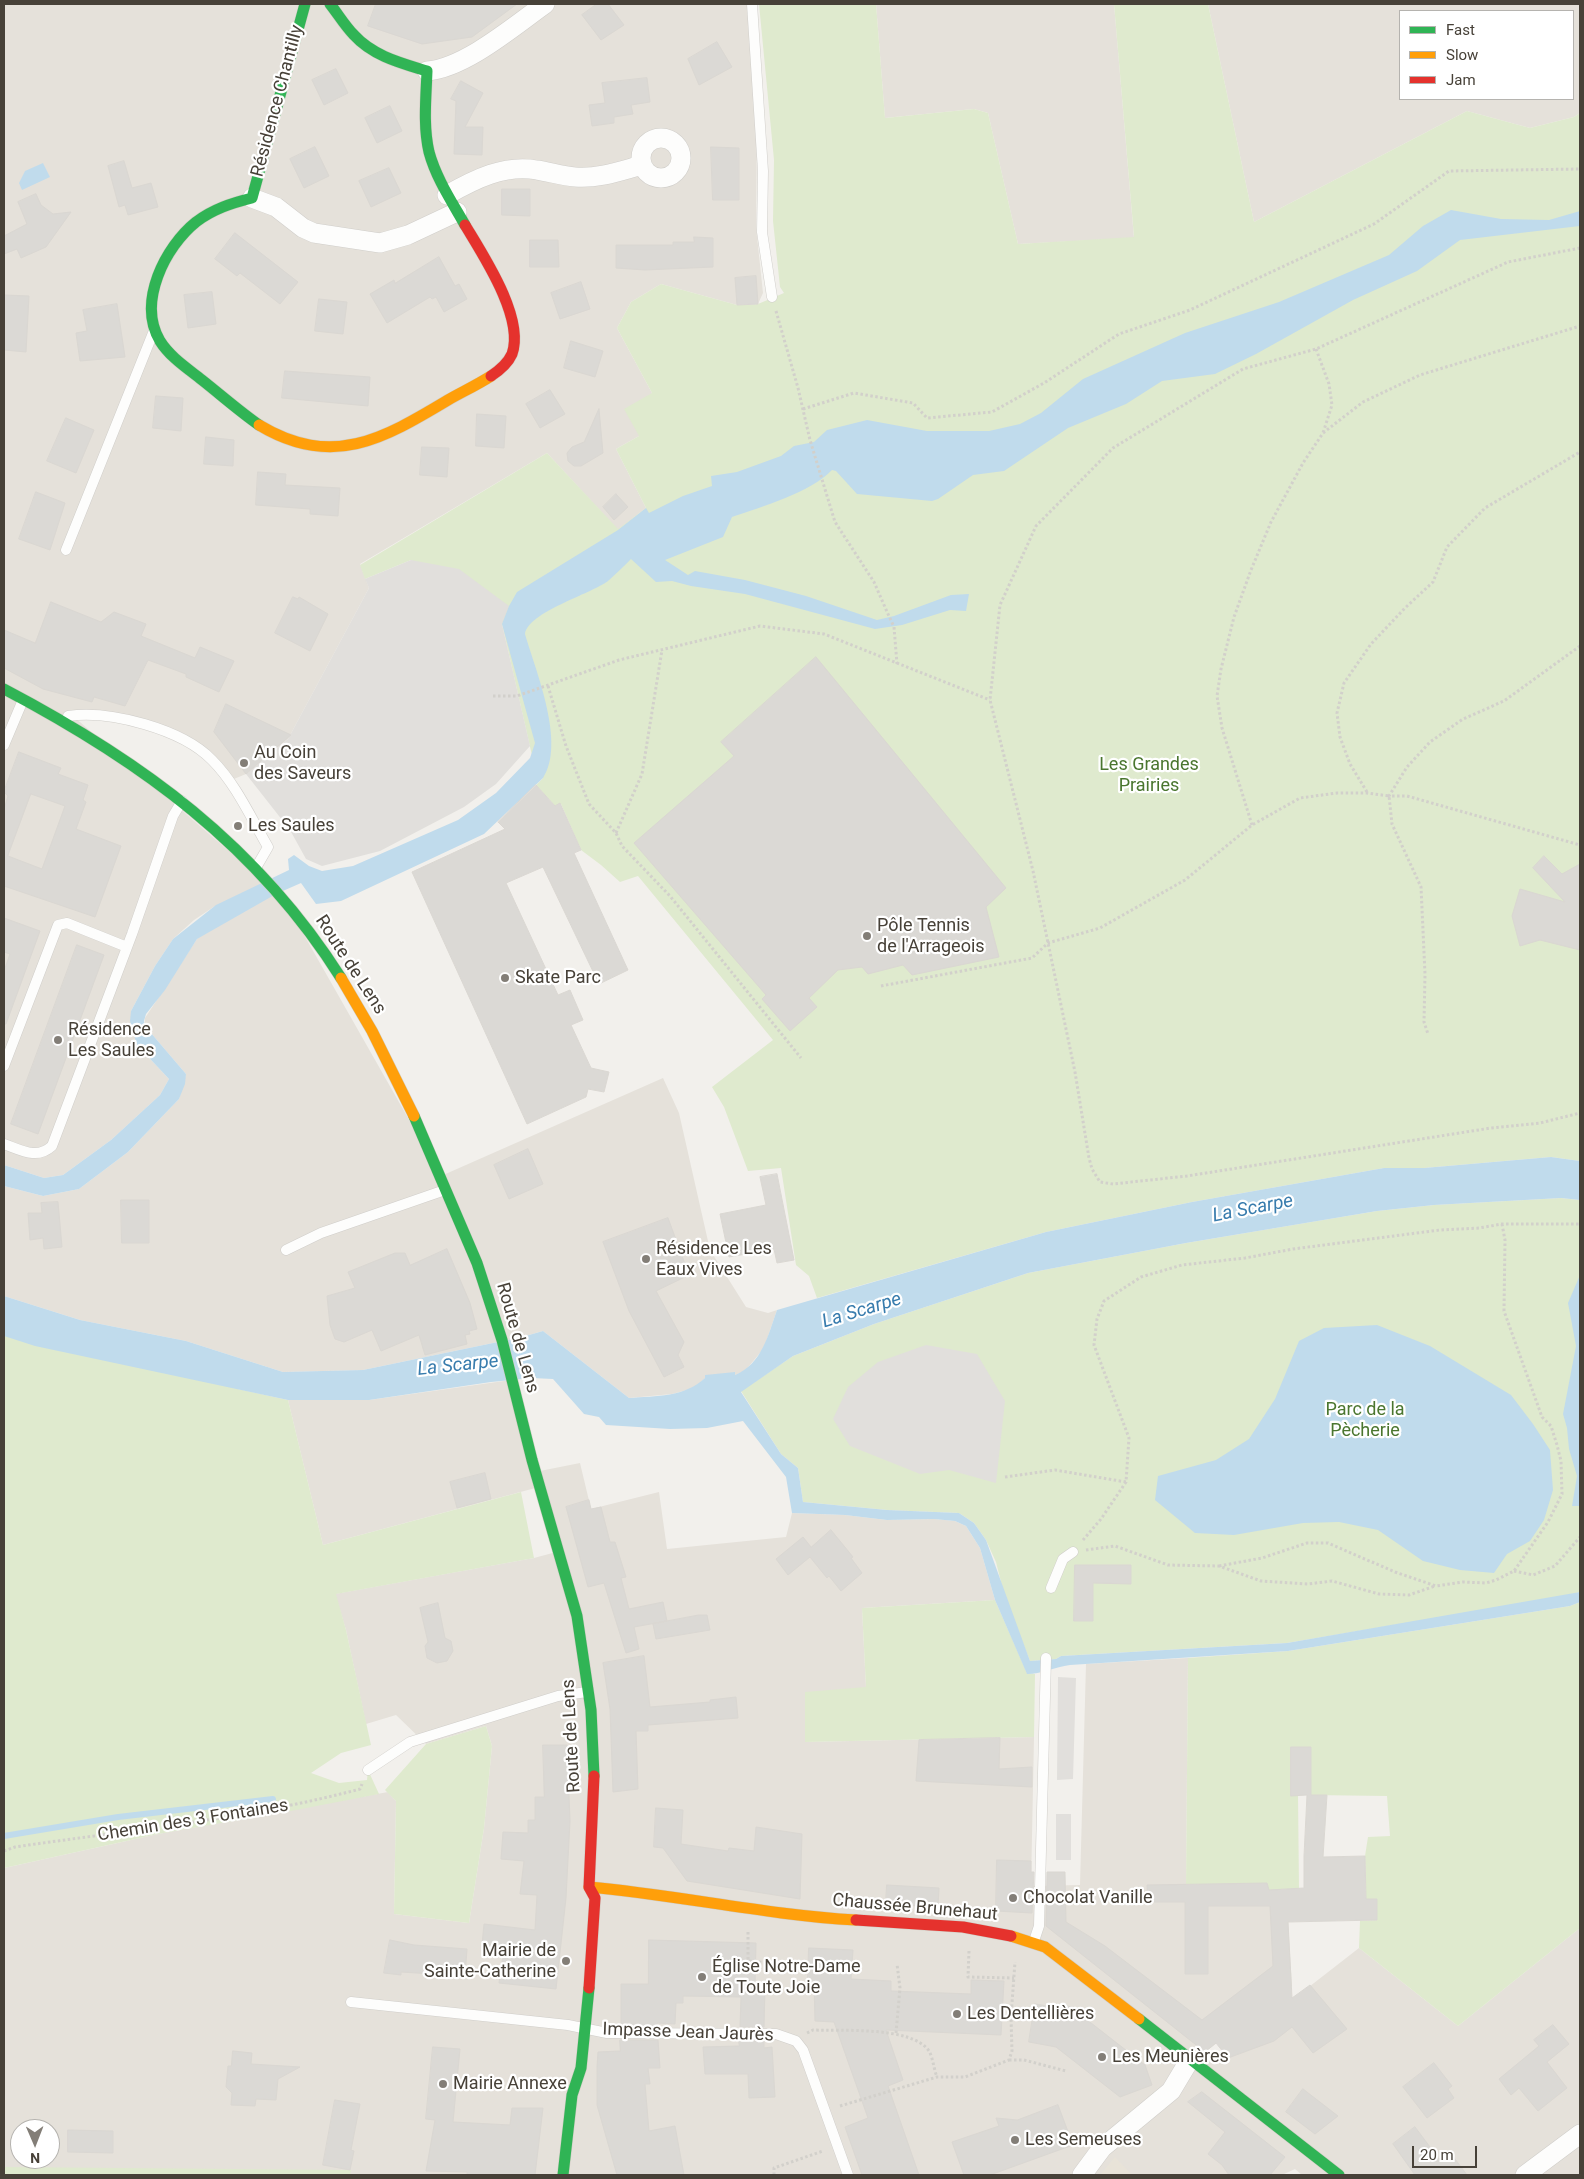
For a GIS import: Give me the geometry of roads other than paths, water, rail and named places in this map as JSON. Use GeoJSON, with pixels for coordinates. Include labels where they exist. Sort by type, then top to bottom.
{"type":"FeatureCollection","features":[{"type":"Feature","properties":{"kind":"main road","name":"Résidence Chantilly"},"geometry":{"type":"LineString","coordinates":[[305,4],[252,198],[226,203],[211,210],[186,230],[168,256],[152,302],[154,330],[166,352],[268,431],[295,442],[309,445],[343,446],[372,441],[498,371],[512,354],[514,332],[507,304],[447,195],[433,164],[426,135],[427,71]]}},
{"type":"Feature","properties":{"kind":"main road"},"geometry":{"type":"LineString","coordinates":[[330,4],[353,35],[366,46],[389,58],[427,71]]}},
{"type":"Feature","properties":{"kind":"main road","name":"Route de Lens"},"geometry":{"type":"LineString","coordinates":[[4,689],[59,718],[115,752],[182,799],[214,826],[283,898],[319,944],[360,1008],[423,1134],[487,1292],[580,1632],[594,1756],[594,1871],[589,1887],[595,1898],[581,2068],[572,2095],[564,2149],[563,2175]]}},
{"type":"Feature","properties":{"kind":"main road","name":"Chaussée Brunehaut"},"geometry":{"type":"LineString","coordinates":[[616,1877],[633,1883],[648,1892]]}},
{"type":"Feature","properties":{"kind":"main road"},"geometry":{"type":"LineString","coordinates":[[580,1897],[589,1887]]}},
{"type":"Feature","properties":{"kind":"main road","name":"Chaussée Brunehaut"},"geometry":{"type":"LineString","coordinates":[[589,1887],[648,1892],[748,1909],[855,1920],[968,1927],[1020,1937],[1034,1942],[1045,1947],[1097,1986],[1189,2060],[1339,2175]]}},
{"type":"Feature","properties":{"kind":"main road"},"geometry":{"type":"LineString","coordinates":[[568,2072],[572,2095]]}},
{"type":"Feature","properties":{"kind":"street"},"geometry":{"type":"LineString","coordinates":[[427,71],[438,70],[462,60],[545,4]]}},
{"type":"Feature","properties":{"kind":"street"},"geometry":{"type":"LineString","coordinates":[[447,195],[478,179],[510,169],[525,168],[574,177],[591,177],[642,165]]}},
{"type":"Feature","properties":{"kind":"street","name":"Résidence Chantilly"},"geometry":{"type":"LineString","coordinates":[[252,198],[276,207],[303,228],[314,232],[380,242],[408,235],[457,212]]}},
{"type":"Feature","properties":{"kind":"street"},"geometry":{"type":"LineString","coordinates":[[1082,2175],[1102,2148],[1171,2091],[1189,2060]]}},
{"type":"Feature","properties":{"kind":"street"},"geometry":{"type":"LineString","coordinates":[[1525,2175],[1580,2134]]}},
{"type":"Feature","properties":{"kind":"lane"},"geometry":{"type":"LineString","coordinates":[[752,4],[763,171],[762,232],[772,297]]}},
{"type":"Feature","properties":{"kind":"lane"},"geometry":{"type":"LineString","coordinates":[[66,550],[154,330]]}},
{"type":"Feature","properties":{"kind":"lane"},"geometry":{"type":"LineString","coordinates":[[4,744],[24,699]]}},
{"type":"Feature","properties":{"kind":"lane"},"geometry":{"type":"LineString","coordinates":[[59,718],[93,715],[134,721],[158,729],[196,748],[210,758],[229,781],[268,847],[255,868]]}},
{"type":"Feature","properties":{"kind":"lane"},"geometry":{"type":"LineString","coordinates":[[4,1144],[37,1154],[46,1152],[52,1146],[168,832],[182,799]]}},
{"type":"Feature","properties":{"kind":"lane"},"geometry":{"type":"LineString","coordinates":[[4,1066],[58,925],[67,923],[127,947]]}},
{"type":"Feature","properties":{"kind":"lane"},"geometry":{"type":"LineString","coordinates":[[286,1250],[320,1233],[446,1190]]}},
{"type":"Feature","properties":{"kind":"lane"},"geometry":{"type":"LineString","coordinates":[[1051,1588],[1063,1559],[1073,1552]]}},
{"type":"Feature","properties":{"kind":"lane"},"geometry":{"type":"LineString","coordinates":[[1034,1942],[1039,1926],[1046,1658]]}},
{"type":"Feature","properties":{"kind":"lane"},"geometry":{"type":"LineString","coordinates":[[368,1770],[410,1742],[558,1696],[588,1692]]}},
{"type":"Feature","properties":{"kind":"lane","name":"Impasse Jean Jaurès"},"geometry":{"type":"LineString","coordinates":[[351,2002],[568,2026],[607,2033],[776,2034],[796,2041],[803,2050],[848,2175]]}},
{"type":"Feature","properties":{"kind":"water"},"geometry":{"type":"Polygon","coordinates":[[[43,163],[50,177],[22,190],[19,183],[25,171],[43,163]]]}},
{"type":"Feature","properties":{"kind":"water"},"geometry":{"type":"Polygon","coordinates":[[[1451,210],[1501,219],[1549,220],[1580,211],[1580,226],[1460,240],[1417,271],[1353,300],[1256,354],[1215,374],[1162,381],[1126,404],[1068,428],[1004,471],[973,475],[938,499],[932,501],[857,494],[836,471],[832,470],[823,478],[799,492],[732,517],[723,537],[665,560],[688,575],[695,571],[745,580],[806,596],[877,620],[894,616],[951,595],[969,594],[966,611],[950,610],[902,625],[875,629],[745,594],[691,586],[672,581],[656,582],[631,559],[608,581],[537,618],[529,626],[525,634],[542,687],[550,727],[551,746],[549,763],[543,778],[484,834],[341,901],[316,904],[301,883],[276,894],[197,939],[165,990],[146,1014],[144,1021],[145,1026],[186,1074],[185,1084],[179,1099],[128,1152],[79,1189],[43,1196],[4,1186],[4,1165],[44,1178],[63,1175],[111,1140],[160,1095],[169,1079],[137,1045],[130,1021],[131,1011],[155,966],[173,939],[216,905],[289,870],[288,859],[294,855],[309,866],[322,871],[353,866],[458,820],[496,793],[530,758],[535,743],[502,624],[517,592],[618,530],[646,508],[649,513],[683,496],[712,486],[711,476],[737,472],[781,456],[794,446],[814,442],[827,430],[867,420],[927,431],[989,431],[1020,424],[1041,413],[1083,379],[1185,333],[1279,302],[1389,255],[1423,226],[1451,210]]]}},
{"type":"Feature","properties":{"kind":"water","name":"La Scarpe"},"geometry":{"type":"Polygon","coordinates":[[[1551,1157],[1580,1161],[1580,1200],[1561,1198],[1434,1205],[1377,1211],[1186,1243],[1028,1273],[874,1324],[793,1356],[741,1392],[781,1454],[798,1468],[803,1502],[887,1510],[959,1513],[974,1523],[986,1540],[1030,1661],[1056,1659],[1061,1656],[1287,1643],[1580,1592],[1580,1602],[1570,1606],[1288,1651],[1070,1665],[1027,1674],[995,1600],[980,1548],[966,1526],[955,1521],[934,1519],[887,1520],[845,1515],[792,1513],[786,1477],[743,1421],[707,1428],[670,1429],[606,1425],[599,1417],[584,1414],[553,1379],[532,1378],[491,1382],[369,1400],[288,1400],[35,1346],[4,1336],[4,1296],[80,1320],[186,1341],[283,1372],[363,1370],[543,1331],[629,1398],[660,1396],[688,1389],[705,1378],[705,1375],[735,1372],[735,1375],[744,1370],[752,1364],[763,1348],[777,1310],[1046,1232],[1192,1202],[1384,1168],[1424,1168],[1551,1157]]]}},
{"type":"Feature","properties":{"kind":"water"},"geometry":{"type":"Polygon","coordinates":[[[1580,1275],[1580,1506],[1572,1506],[1577,1476],[1569,1449],[1567,1428],[1563,1414],[1576,1346],[1568,1303],[1580,1275]]]}},
{"type":"Feature","properties":{"kind":"water"},"geometry":{"type":"Polygon","coordinates":[[[1377,1325],[1430,1346],[1511,1395],[1550,1450],[1553,1490],[1544,1520],[1530,1541],[1507,1554],[1494,1573],[1460,1570],[1423,1561],[1378,1530],[1339,1522],[1303,1523],[1234,1535],[1195,1533],[1155,1500],[1158,1476],[1216,1460],[1249,1439],[1275,1399],[1299,1341],[1324,1328],[1377,1325]]]}},
{"type":"Feature","properties":{"kind":"waterway"},"geometry":{"type":"LineString","coordinates":[[4,1836],[118,1817],[273,1799]]}},
{"type":"Feature","properties":{"kind":"place","name":"Au Coin des Saveurs"},"geometry":{"type":"Point","coordinates":[244,763]}},
{"type":"Feature","properties":{"kind":"place","name":"Les Saules"},"geometry":{"type":"Point","coordinates":[238,826]}},
{"type":"Feature","properties":{"kind":"place","name":"Pôle Tennis de l'Arrageois"},"geometry":{"type":"Point","coordinates":[867,936]}},
{"type":"Feature","properties":{"kind":"place","name":"Skate Parc"},"geometry":{"type":"Point","coordinates":[505,978]}},
{"type":"Feature","properties":{"kind":"place","name":"Résidence Les Saules"},"geometry":{"type":"Point","coordinates":[58,1040]}},
{"type":"Feature","properties":{"kind":"place","name":"Résidence Les Eaux Vives"},"geometry":{"type":"Point","coordinates":[646,1259]}},
{"type":"Feature","properties":{"kind":"place","name":"Chocolat Vanille"},"geometry":{"type":"Point","coordinates":[1013,1898]}},
{"type":"Feature","properties":{"kind":"place","name":"Mairie de Sainte-Catherine"},"geometry":{"type":"Point","coordinates":[566,1961]}},
{"type":"Feature","properties":{"kind":"place","name":"Église Notre-Dame de Toute Joie"},"geometry":{"type":"Point","coordinates":[702,1977]}},
{"type":"Feature","properties":{"kind":"place","name":"Les Dentellières"},"geometry":{"type":"Point","coordinates":[957,2014]}},
{"type":"Feature","properties":{"kind":"place","name":"Les Meunières"},"geometry":{"type":"Point","coordinates":[1102,2057]}},
{"type":"Feature","properties":{"kind":"place","name":"Mairie Annexe"},"geometry":{"type":"Point","coordinates":[443,2084]}},
{"type":"Feature","properties":{"kind":"place","name":"Les Semeuses"},"geometry":{"type":"Point","coordinates":[1015,2140]}},
{"type":"Feature","properties":{"kind":"park label","name":"Les Grandes Prairies"},"geometry":{"type":"Point","coordinates":[1149,775]}},
{"type":"Feature","properties":{"kind":"park label","name":"Parc de la Pècherie"},"geometry":{"type":"Point","coordinates":[1365,1420]}}]}
